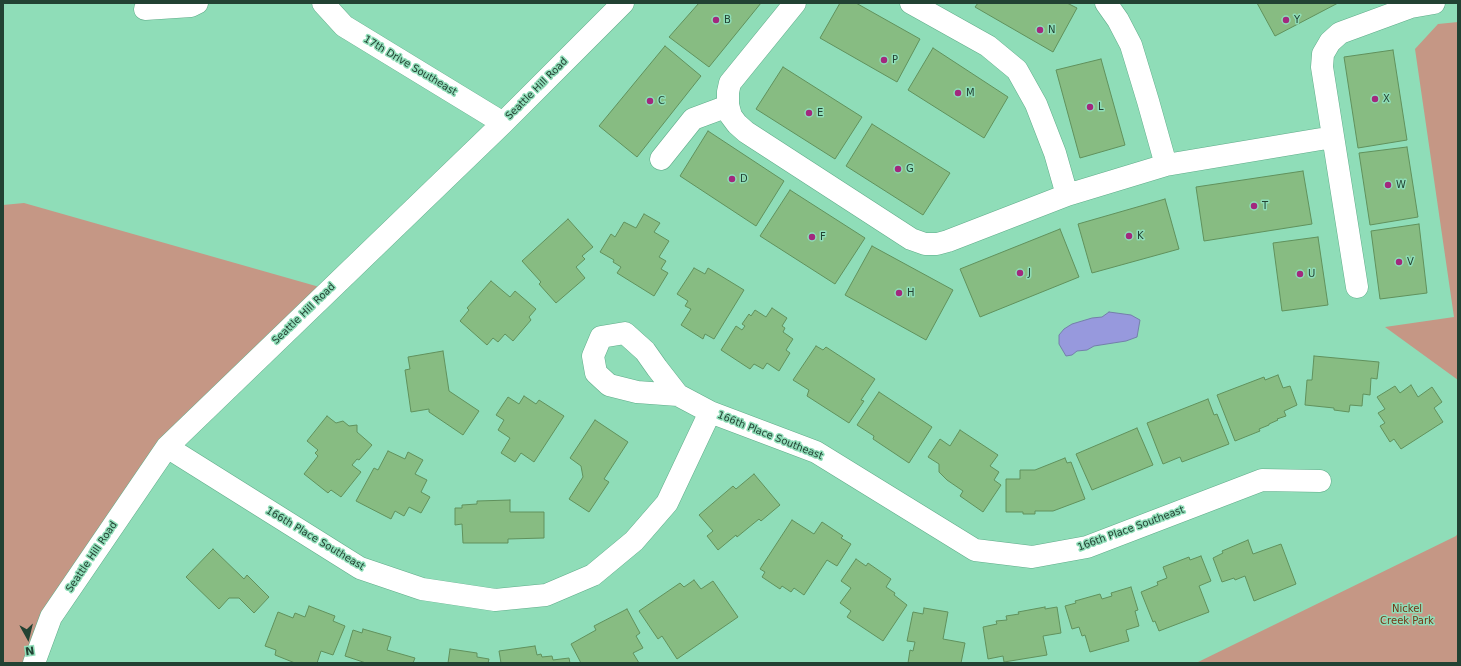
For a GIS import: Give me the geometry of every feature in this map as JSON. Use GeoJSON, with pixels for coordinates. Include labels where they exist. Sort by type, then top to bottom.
{"type":"FeatureCollection","features":[{"type":"Feature","properties":{"kind":"street"},"geometry":{"type":"LineString","coordinates":[[145,8],[191,6],[197,3]]}},
{"type":"Feature","properties":{"kind":"street","name":"17th Drive Southeast"},"geometry":{"type":"LineString","coordinates":[[323,3],[344,26],[503,123]]}},
{"type":"Feature","properties":{"kind":"street","name":"Seattle Hill Road"},"geometry":{"type":"LineString","coordinates":[[34,663],[51,617],[167,447],[503,123],[622,3]]}},
{"type":"Feature","properties":{"kind":"street"},"geometry":{"type":"LineString","coordinates":[[795,3],[730,83],[728,92],[728,106],[731,116],[746,132],[911,239],[925,244],[937,244],[948,241],[1067,195],[1166,165],[1333,137]]}},
{"type":"Feature","properties":{"kind":"street"},"geometry":{"type":"LineString","coordinates":[[911,3],[988,46],[1017,70],[1036,104],[1055,153],[1067,195]]}},
{"type":"Feature","properties":{"kind":"street"},"geometry":{"type":"LineString","coordinates":[[1106,3],[1118,20],[1131,45],[1166,165]]}},
{"type":"Feature","properties":{"kind":"street"},"geometry":{"type":"LineString","coordinates":[[1357,287],[1322,67],[1324,54],[1330,42],[1340,33],[1411,7],[1434,3]]}},
{"type":"Feature","properties":{"kind":"street"},"geometry":{"type":"LineString","coordinates":[[661,159],[693,119],[728,106]]}},
{"type":"Feature","properties":{"kind":"street"},"geometry":{"type":"LineString","coordinates":[[678,395],[710,412]]}},
{"type":"Feature","properties":{"kind":"street","name":"166th Place Southeast"},"geometry":{"type":"LineString","coordinates":[[167,447],[360,568],[422,589],[495,600],[546,596],[592,575],[634,541],[666,503],[710,412],[816,452],[975,550],[1032,557],[1087,547],[1262,480],[1320,481]]}},
{"type":"Feature","properties":{"kind":"green space"},"geometry":{"type":"Polygon","coordinates":[[[1458,22],[1458,380],[1385,327],[1454,317],[1415,49],[1438,24],[1458,22]]]}},
{"type":"Feature","properties":{"kind":"green space"},"geometry":{"type":"Polygon","coordinates":[[[24,203],[330,290],[167,447],[34,663],[3,663],[3,205],[24,203]]]}},
{"type":"Feature","properties":{"kind":"green space","name":"Nickel Creek Park"},"geometry":{"type":"Polygon","coordinates":[[[1458,533],[1458,663],[1196,663],[1456,536],[1458,533]]]}},
{"type":"Feature","properties":{"kind":"water"},"geometry":{"type":"Polygon","coordinates":[[[1109,312],[1131,315],[1140,320],[1137,337],[1126,341],[1094,346],[1087,350],[1077,351],[1072,355],[1066,356],[1059,344],[1059,335],[1064,329],[1072,324],[1092,318],[1102,317],[1109,312]]]}},
{"type":"Feature","properties":{"kind":"building","name":"B"},"geometry":{"type":"Polygon","coordinates":[[[699,3],[761,3],[709,67],[669,37],[699,3]]]}},
{"type":"Feature","properties":{"kind":"building","name":"P"},"geometry":{"type":"Polygon","coordinates":[[[840,3],[856,3],[920,39],[897,82],[820,38],[840,3]]]}},
{"type":"Feature","properties":{"kind":"building","name":"N"},"geometry":{"type":"Polygon","coordinates":[[[978,3],[1067,3],[1077,8],[1053,52],[975,7],[978,3]]]}},
{"type":"Feature","properties":{"kind":"building","name":"Y"},"geometry":{"type":"Polygon","coordinates":[[[1257,3],[1338,3],[1275,36],[1257,3]]]}},
{"type":"Feature","properties":{"kind":"building","name":"C"},"geometry":{"type":"Polygon","coordinates":[[[665,46],[701,76],[637,157],[599,126],[665,46]]]}},
{"type":"Feature","properties":{"kind":"building","name":"M"},"geometry":{"type":"Polygon","coordinates":[[[933,48],[1008,97],[984,138],[908,90],[933,48]]]}},
{"type":"Feature","properties":{"kind":"building","name":"X"},"geometry":{"type":"Polygon","coordinates":[[[1393,50],[1407,140],[1358,148],[1344,57],[1393,50]]]}},
{"type":"Feature","properties":{"kind":"building","name":"L"},"geometry":{"type":"Polygon","coordinates":[[[1101,59],[1125,145],[1080,158],[1056,70],[1101,59]]]}},
{"type":"Feature","properties":{"kind":"building","name":"E"},"geometry":{"type":"Polygon","coordinates":[[[783,67],[862,117],[835,159],[756,109],[783,67]]]}},
{"type":"Feature","properties":{"kind":"building","name":"G"},"geometry":{"type":"Polygon","coordinates":[[[872,124],[950,173],[923,215],[846,166],[872,124]]]}},
{"type":"Feature","properties":{"kind":"building","name":"D"},"geometry":{"type":"Polygon","coordinates":[[[708,131],[784,181],[756,226],[680,176],[708,131]]]}},
{"type":"Feature","properties":{"kind":"building","name":"W"},"geometry":{"type":"Polygon","coordinates":[[[1407,147],[1418,217],[1370,225],[1359,153],[1407,147]]]}},
{"type":"Feature","properties":{"kind":"building","name":"T"},"geometry":{"type":"Polygon","coordinates":[[[1303,171],[1312,224],[1204,241],[1196,187],[1303,171]]]}},
{"type":"Feature","properties":{"kind":"building","name":"F"},"geometry":{"type":"Polygon","coordinates":[[[790,190],[865,238],[835,284],[760,236],[790,190]]]}},
{"type":"Feature","properties":{"kind":"building","name":"K"},"geometry":{"type":"Polygon","coordinates":[[[1165,199],[1179,249],[1092,273],[1078,224],[1165,199]]]}},
{"type":"Feature","properties":{"kind":"building"},"geometry":{"type":"Polygon","coordinates":[[[644,214],[660,223],[654,232],[669,241],[659,257],[666,261],[661,269],[668,273],[654,296],[617,273],[621,267],[613,262],[614,260],[600,252],[611,234],[615,237],[624,222],[636,228],[644,214]]]}},
{"type":"Feature","properties":{"kind":"building"},"geometry":{"type":"Polygon","coordinates":[[[568,219],[593,247],[582,256],[585,259],[576,267],[585,278],[556,303],[539,284],[541,282],[522,261],[568,219]]]}},
{"type":"Feature","properties":{"kind":"building","name":"V"},"geometry":{"type":"Polygon","coordinates":[[[1419,224],[1427,293],[1380,299],[1371,231],[1419,224]]]}},
{"type":"Feature","properties":{"kind":"building","name":"J"},"geometry":{"type":"Polygon","coordinates":[[[1060,229],[1079,277],[980,317],[960,269],[1060,229]]]}},
{"type":"Feature","properties":{"kind":"building","name":"U"},"geometry":{"type":"Polygon","coordinates":[[[1318,237],[1328,305],[1282,311],[1273,243],[1318,237]]]}},
{"type":"Feature","properties":{"kind":"building","name":"H"},"geometry":{"type":"Polygon","coordinates":[[[872,246],[953,290],[926,340],[845,295],[872,246]]]}},
{"type":"Feature","properties":{"kind":"building"},"geometry":{"type":"Polygon","coordinates":[[[694,268],[705,274],[708,268],[744,290],[714,339],[705,334],[703,339],[681,325],[691,309],[685,306],[688,301],[677,294],[694,268]]]}},
{"type":"Feature","properties":{"kind":"building"},"geometry":{"type":"Polygon","coordinates":[[[491,281],[510,297],[515,291],[536,309],[529,317],[531,320],[513,341],[505,334],[498,342],[493,338],[487,345],[460,321],[469,310],[467,308],[491,281]]]}},
{"type":"Feature","properties":{"kind":"building"},"geometry":{"type":"Polygon","coordinates":[[[772,308],[787,318],[782,326],[785,328],[783,332],[793,339],[786,350],[790,353],[779,371],[767,363],[763,369],[754,364],[750,369],[721,350],[736,326],[742,330],[745,326],[742,324],[749,314],[751,316],[755,310],[766,317],[772,308]]]}},
{"type":"Feature","properties":{"kind":"building"},"geometry":{"type":"Polygon","coordinates":[[[816,346],[823,350],[826,347],[875,379],[861,400],[864,401],[849,423],[807,396],[809,390],[793,380],[816,346]]]}},
{"type":"Feature","properties":{"kind":"building"},"geometry":{"type":"Polygon","coordinates":[[[443,351],[449,391],[479,411],[463,435],[429,412],[429,409],[411,412],[405,370],[410,369],[408,357],[443,351]]]}},
{"type":"Feature","properties":{"kind":"building"},"geometry":{"type":"Polygon","coordinates":[[[1314,356],[1379,362],[1377,379],[1371,378],[1370,395],[1363,394],[1362,406],[1350,405],[1349,412],[1334,410],[1334,408],[1305,405],[1307,380],[1312,380],[1314,356]]]}},
{"type":"Feature","properties":{"kind":"building"},"geometry":{"type":"Polygon","coordinates":[[[1278,375],[1283,388],[1290,386],[1297,405],[1284,411],[1286,416],[1277,419],[1278,420],[1259,429],[1260,431],[1235,441],[1217,395],[1264,377],[1265,380],[1278,375]]]}},
{"type":"Feature","properties":{"kind":"building"},"geometry":{"type":"Polygon","coordinates":[[[1411,385],[1418,397],[1432,387],[1442,402],[1434,408],[1443,422],[1401,449],[1394,439],[1390,442],[1380,426],[1385,423],[1378,413],[1385,409],[1377,397],[1395,386],[1400,393],[1411,385]]]}},
{"type":"Feature","properties":{"kind":"building"},"geometry":{"type":"Polygon","coordinates":[[[879,392],[932,427],[909,463],[873,439],[874,436],[857,425],[879,392]]]}},
{"type":"Feature","properties":{"kind":"building"},"geometry":{"type":"Polygon","coordinates":[[[524,396],[536,404],[539,400],[564,416],[534,462],[521,453],[515,462],[501,453],[510,438],[498,430],[504,420],[496,415],[508,397],[519,404],[524,396]]]}},
{"type":"Feature","properties":{"kind":"building"},"geometry":{"type":"Polygon","coordinates":[[[1208,399],[1214,415],[1217,414],[1229,444],[1182,462],[1180,457],[1163,464],[1147,423],[1208,399]]]}},
{"type":"Feature","properties":{"kind":"building"},"geometry":{"type":"Polygon","coordinates":[[[327,416],[336,423],[343,421],[349,426],[357,425],[357,432],[372,445],[359,460],[357,459],[352,465],[361,472],[341,497],[331,490],[328,493],[304,474],[318,456],[315,453],[318,450],[307,441],[327,416]]]}},
{"type":"Feature","properties":{"kind":"building"},"geometry":{"type":"Polygon","coordinates":[[[595,420],[628,442],[604,479],[609,482],[589,512],[569,499],[583,477],[581,466],[570,458],[595,420]]]}},
{"type":"Feature","properties":{"kind":"building"},"geometry":{"type":"Polygon","coordinates":[[[1137,428],[1153,465],[1092,490],[1076,454],[1137,428]]]}},
{"type":"Feature","properties":{"kind":"building"},"geometry":{"type":"Polygon","coordinates":[[[960,430],[998,455],[990,466],[999,472],[994,480],[1001,485],[983,512],[960,496],[963,491],[947,480],[939,472],[939,464],[928,457],[940,439],[950,446],[960,430]]]}},
{"type":"Feature","properties":{"kind":"building"},"geometry":{"type":"Polygon","coordinates":[[[388,451],[405,459],[408,452],[423,460],[415,474],[427,480],[421,492],[430,497],[421,513],[409,507],[404,516],[395,511],[391,519],[356,501],[374,468],[378,470],[388,451]]]}},
{"type":"Feature","properties":{"kind":"building"},"geometry":{"type":"Polygon","coordinates":[[[1065,458],[1067,463],[1071,462],[1085,499],[1053,511],[1035,511],[1035,514],[1006,512],[1006,479],[1020,479],[1020,470],[1035,470],[1065,458]]]}},
{"type":"Feature","properties":{"kind":"building"},"geometry":{"type":"Polygon","coordinates":[[[754,474],[780,505],[761,521],[759,519],[718,550],[707,536],[713,531],[699,515],[733,486],[736,489],[754,474]]]}},
{"type":"Feature","properties":{"kind":"building"},"geometry":{"type":"Polygon","coordinates":[[[510,500],[510,512],[544,512],[544,538],[508,539],[508,543],[463,543],[462,524],[455,525],[455,508],[462,508],[462,505],[477,504],[477,501],[510,500]]]}},
{"type":"Feature","properties":{"kind":"building"},"geometry":{"type":"Polygon","coordinates":[[[792,520],[814,534],[822,522],[843,536],[841,538],[851,544],[837,566],[827,560],[804,595],[794,588],[791,592],[782,586],[780,589],[762,577],[765,572],[760,569],[792,520]]]}},
{"type":"Feature","properties":{"kind":"building"},"geometry":{"type":"Polygon","coordinates":[[[1248,540],[1253,554],[1281,544],[1296,584],[1254,601],[1245,576],[1235,580],[1234,578],[1222,582],[1213,558],[1223,553],[1222,551],[1248,540]]]}},
{"type":"Feature","properties":{"kind":"building"},"geometry":{"type":"Polygon","coordinates":[[[213,549],[244,579],[247,575],[269,597],[254,613],[239,598],[229,598],[219,609],[186,577],[213,549]]]}},
{"type":"Feature","properties":{"kind":"building"},"geometry":{"type":"Polygon","coordinates":[[[1201,556],[1211,581],[1199,586],[1209,612],[1159,631],[1155,621],[1153,622],[1141,592],[1158,585],[1157,582],[1167,578],[1163,567],[1189,557],[1190,560],[1201,556]]]}},
{"type":"Feature","properties":{"kind":"building"},"geometry":{"type":"Polygon","coordinates":[[[856,559],[866,566],[868,563],[891,579],[886,587],[895,593],[894,595],[907,605],[883,641],[847,617],[851,611],[840,603],[851,588],[841,581],[856,559]]]}},
{"type":"Feature","properties":{"kind":"building"},"geometry":{"type":"Polygon","coordinates":[[[694,580],[701,589],[713,581],[738,617],[677,659],[662,636],[658,639],[639,611],[680,583],[684,587],[694,580]]]}},
{"type":"Feature","properties":{"kind":"building"},"geometry":{"type":"Polygon","coordinates":[[[1131,587],[1138,610],[1135,611],[1139,626],[1126,630],[1129,641],[1090,652],[1085,635],[1082,636],[1079,627],[1072,629],[1065,606],[1076,603],[1075,601],[1100,594],[1102,599],[1112,596],[1111,593],[1131,587]]]}},
{"type":"Feature","properties":{"kind":"building"},"geometry":{"type":"Polygon","coordinates":[[[309,606],[335,616],[333,621],[345,626],[333,655],[321,651],[317,663],[295,663],[275,655],[276,650],[265,646],[278,612],[293,618],[295,613],[305,617],[309,606]]]}},
{"type":"Feature","properties":{"kind":"building"},"geometry":{"type":"Polygon","coordinates":[[[1045,607],[1045,609],[1057,607],[1061,633],[1043,636],[1047,655],[1004,662],[1003,656],[988,659],[983,627],[997,624],[996,621],[1007,620],[1006,616],[1019,614],[1018,612],[1045,607]]]}},
{"type":"Feature","properties":{"kind":"building"},"geometry":{"type":"Polygon","coordinates":[[[924,608],[948,612],[943,639],[965,643],[961,663],[908,663],[910,650],[913,651],[915,642],[907,641],[913,612],[923,614],[924,608]]]}},
{"type":"Feature","properties":{"kind":"building"},"geometry":{"type":"Polygon","coordinates":[[[627,609],[640,633],[636,636],[643,648],[633,653],[639,663],[581,663],[571,644],[596,630],[594,626],[627,609]]]}},
{"type":"Feature","properties":{"kind":"building"},"geometry":{"type":"Polygon","coordinates":[[[363,629],[391,637],[387,650],[415,658],[413,663],[366,663],[345,656],[353,630],[362,633],[363,629]]]}},
{"type":"Feature","properties":{"kind":"building"},"geometry":{"type":"Polygon","coordinates":[[[535,646],[537,655],[541,654],[542,657],[552,656],[553,660],[569,658],[570,663],[501,663],[499,651],[535,646]]]}},
{"type":"Feature","properties":{"kind":"building"},"geometry":{"type":"Polygon","coordinates":[[[450,649],[477,653],[477,657],[489,659],[488,663],[448,663],[450,649]]]}},
{"type":"Feature","properties":{"kind":"place","name":"B"},"geometry":{"type":"Point","coordinates":[716,20]}},
{"type":"Feature","properties":{"kind":"place","name":"Y"},"geometry":{"type":"Point","coordinates":[1286,20]}},
{"type":"Feature","properties":{"kind":"place","name":"N"},"geometry":{"type":"Point","coordinates":[1040,30]}},
{"type":"Feature","properties":{"kind":"place","name":"P"},"geometry":{"type":"Point","coordinates":[884,60]}},
{"type":"Feature","properties":{"kind":"place","name":"M"},"geometry":{"type":"Point","coordinates":[958,93]}},
{"type":"Feature","properties":{"kind":"place","name":"X"},"geometry":{"type":"Point","coordinates":[1375,99]}},
{"type":"Feature","properties":{"kind":"place","name":"C"},"geometry":{"type":"Point","coordinates":[650,101]}},
{"type":"Feature","properties":{"kind":"place","name":"L"},"geometry":{"type":"Point","coordinates":[1090,107]}},
{"type":"Feature","properties":{"kind":"place","name":"E"},"geometry":{"type":"Point","coordinates":[809,113]}},
{"type":"Feature","properties":{"kind":"place","name":"G"},"geometry":{"type":"Point","coordinates":[898,169]}},
{"type":"Feature","properties":{"kind":"place","name":"D"},"geometry":{"type":"Point","coordinates":[732,179]}},
{"type":"Feature","properties":{"kind":"place","name":"W"},"geometry":{"type":"Point","coordinates":[1388,185]}},
{"type":"Feature","properties":{"kind":"place","name":"T"},"geometry":{"type":"Point","coordinates":[1254,206]}},
{"type":"Feature","properties":{"kind":"place","name":"K"},"geometry":{"type":"Point","coordinates":[1129,236]}},
{"type":"Feature","properties":{"kind":"place","name":"F"},"geometry":{"type":"Point","coordinates":[812,237]}},
{"type":"Feature","properties":{"kind":"place","name":"V"},"geometry":{"type":"Point","coordinates":[1399,262]}},
{"type":"Feature","properties":{"kind":"place","name":"J"},"geometry":{"type":"Point","coordinates":[1020,273]}},
{"type":"Feature","properties":{"kind":"place","name":"U"},"geometry":{"type":"Point","coordinates":[1300,274]}},
{"type":"Feature","properties":{"kind":"place","name":"H"},"geometry":{"type":"Point","coordinates":[899,293]}}]}
